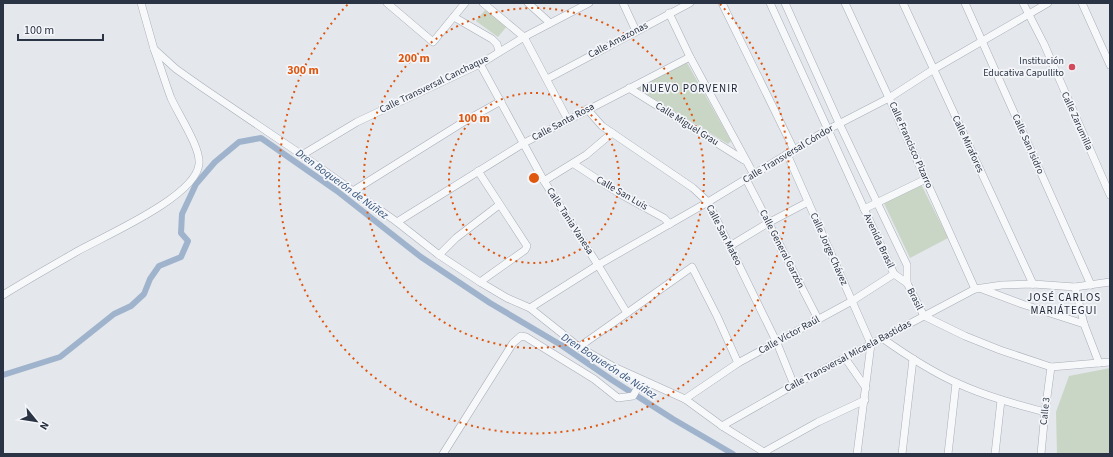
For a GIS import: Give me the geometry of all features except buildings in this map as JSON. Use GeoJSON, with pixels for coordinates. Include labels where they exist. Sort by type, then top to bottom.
{"type":"FeatureCollection","features":[{"type":"Feature","properties":{"kind":"street"},"geometry":{"type":"LineString","coordinates":[[3,295],[76,252],[157,209],[176,195],[195,177],[199,164],[196,147],[171,97],[154,49],[141,3]]}},
{"type":"Feature","properties":{"kind":"street"},"geometry":{"type":"LineString","coordinates":[[387,3],[433,42],[454,17],[461,4]]}},
{"type":"Feature","properties":{"kind":"street"},"geometry":{"type":"LineString","coordinates":[[483,3],[524,37],[568,120]]}},
{"type":"Feature","properties":{"kind":"street"},"geometry":{"type":"LineString","coordinates":[[528,3],[550,23]]}},
{"type":"Feature","properties":{"kind":"street","name":"Calle Transversal Canchaque"},"geometry":{"type":"LineString","coordinates":[[302,155],[357,122],[480,64],[524,37],[589,3]]}},
{"type":"Feature","properties":{"kind":"street"},"geometry":{"type":"LineString","coordinates":[[623,3],[636,31]]}},
{"type":"Feature","properties":{"kind":"street","name":"Calle Amazonas"},"geometry":{"type":"LineString","coordinates":[[547,79],[669,14],[676,6],[690,3]]}},
{"type":"Feature","properties":{"kind":"street"},"geometry":{"type":"LineString","coordinates":[[722,3],[794,150]]}},
{"type":"Feature","properties":{"kind":"street","name":"Avenida Brasil"},"geometry":{"type":"LineString","coordinates":[[770,3],[894,274],[907,283]]}},
{"type":"Feature","properties":{"kind":"street","name":"Avenida Brasil"},"geometry":{"type":"LineString","coordinates":[[785,3],[839,123],[907,265],[907,283]]}},
{"type":"Feature","properties":{"kind":"street","name":"Calle Francisco Pizarro"},"geometry":{"type":"LineString","coordinates":[[845,3],[978,289]]}},
{"type":"Feature","properties":{"kind":"street","name":"Calle Mirafores"},"geometry":{"type":"LineString","coordinates":[[903,3],[1033,284]]}},
{"type":"Feature","properties":{"kind":"street","name":"Calle San Isidro"},"geometry":{"type":"LineString","coordinates":[[965,3],[1091,285]]}},
{"type":"Feature","properties":{"kind":"street","name":"Calle Zarumilla"},"geometry":{"type":"LineString","coordinates":[[1023,3],[1044,44],[1110,195]]}},
{"type":"Feature","properties":{"kind":"street","name":"Calle Transversal Cóndor"},"geometry":{"type":"LineString","coordinates":[[530,308],[598,265],[708,202],[827,130],[889,98],[934,69],[1048,3]]}},
{"type":"Feature","properties":{"kind":"street"},"geometry":{"type":"LineString","coordinates":[[1082,3],[1110,65]]}},
{"type":"Feature","properties":{"kind":"street"},"geometry":{"type":"LineString","coordinates":[[669,14],[744,160],[753,174]]}},
{"type":"Feature","properties":{"kind":"street"},"geometry":{"type":"LineString","coordinates":[[454,17],[492,39],[497,44],[499,51]]}},
{"type":"Feature","properties":{"kind":"street"},"geometry":{"type":"LineString","coordinates":[[154,49],[176,69],[397,222],[439,255],[507,298],[530,308],[579,347],[628,374],[685,399],[722,426],[765,453],[818,422],[865,400]]}},
{"type":"Feature","properties":{"kind":"street","name":"Calle Santa Rosa"},"geometry":{"type":"LineString","coordinates":[[397,222],[524,143],[587,109],[690,57]]}},
{"type":"Feature","properties":{"kind":"street","name":"Calle Tania Vanesa"},"geometry":{"type":"LineString","coordinates":[[480,64],[544,181],[627,313]]}},
{"type":"Feature","properties":{"kind":"street","name":"Calle Miguel Grau"},"geometry":{"type":"LineString","coordinates":[[629,88],[744,160]]}},
{"type":"Feature","properties":{"kind":"street"},"geometry":{"type":"LineString","coordinates":[[353,191],[501,101]]}},
{"type":"Feature","properties":{"kind":"street","name":"Calle San Mateo"},"geometry":{"type":"LineString","coordinates":[[587,109],[597,121],[612,133],[693,188],[708,202],[777,343],[794,385]]}},
{"type":"Feature","properties":{"kind":"street"},"geometry":{"type":"LineString","coordinates":[[544,181],[574,164],[612,133]]}},
{"type":"Feature","properties":{"kind":"street","name":"Calle Jorge Chávez"},"geometry":{"type":"LineString","coordinates":[[787,154],[871,344]]}},
{"type":"Feature","properties":{"kind":"street","name":"Calle San Luis"},"geometry":{"type":"LineString","coordinates":[[574,164],[620,194],[664,218],[670,224]]}},
{"type":"Feature","properties":{"kind":"street"},"geometry":{"type":"LineString","coordinates":[[478,172],[527,246],[527,248],[480,282]]}},
{"type":"Feature","properties":{"kind":"street","name":"Calle General Garzón"},"geometry":{"type":"LineString","coordinates":[[746,178],[818,319]]}},
{"type":"Feature","properties":{"kind":"street"},"geometry":{"type":"LineString","coordinates":[[864,209],[926,179]]}},
{"type":"Feature","properties":{"kind":"street"},"geometry":{"type":"LineString","coordinates":[[730,246],[768,223],[808,202]]}},
{"type":"Feature","properties":{"kind":"street"},"geometry":{"type":"LineString","coordinates":[[439,255],[456,238],[499,205]]}},
{"type":"Feature","properties":{"kind":"street"},"geometry":{"type":"LineString","coordinates":[[579,347],[692,267],[717,316],[738,363]]}},
{"type":"Feature","properties":{"kind":"street","name":"Calle Víctor Raúl"},"geometry":{"type":"LineString","coordinates":[[685,399],[738,363],[852,301],[894,274]]}},
{"type":"Feature","properties":{"kind":"street","name":"Calle Transversal Micaela Bastidas"},"geometry":{"type":"LineString","coordinates":[[722,426],[794,385],[978,289],[1002,285],[1033,284],[1075,287],[1110,282]]}},
{"type":"Feature","properties":{"kind":"street","name":"Brasil"},"geometry":{"type":"LineString","coordinates":[[907,283],[924,316]]}},
{"type":"Feature","properties":{"kind":"street"},"geometry":{"type":"LineString","coordinates":[[1075,287],[1084,324],[1099,363]]}},
{"type":"Feature","properties":{"kind":"street"},"geometry":{"type":"LineString","coordinates":[[978,289],[1084,324]]}},
{"type":"Feature","properties":{"kind":"street"},"geometry":{"type":"LineString","coordinates":[[924,316],[965,336],[1051,368],[1110,362]]}},
{"type":"Feature","properties":{"kind":"street"},"geometry":{"type":"LineString","coordinates":[[443,454],[513,343],[521,336],[526,337],[594,379],[618,398],[633,396],[637,390],[638,384],[628,374]]}},
{"type":"Feature","properties":{"kind":"street"},"geometry":{"type":"LineString","coordinates":[[882,338],[913,359],[956,383],[1001,400],[1045,412]]}},
{"type":"Feature","properties":{"kind":"street"},"geometry":{"type":"LineString","coordinates":[[857,454],[871,344]]}},
{"type":"Feature","properties":{"kind":"street"},"geometry":{"type":"LineString","coordinates":[[845,358],[866,388]]}},
{"type":"Feature","properties":{"kind":"street"},"geometry":{"type":"LineString","coordinates":[[902,454],[913,359]]}},
{"type":"Feature","properties":{"kind":"street","name":"Calle 3"},"geometry":{"type":"LineString","coordinates":[[1041,454],[1051,368]]}},
{"type":"Feature","properties":{"kind":"street"},"geometry":{"type":"LineString","coordinates":[[948,454],[956,383]]}},
{"type":"Feature","properties":{"kind":"street"},"geometry":{"type":"LineString","coordinates":[[995,454],[1001,400]]}},
{"type":"Feature","properties":{"kind":"green space"},"geometry":{"type":"Polygon","coordinates":[[[485,10],[507,26],[498,37],[476,21],[485,10]]]}},
{"type":"Feature","properties":{"kind":"green space"},"geometry":{"type":"Polygon","coordinates":[[[686,61],[731,141],[728,144],[635,87],[686,61]]]}},
{"type":"Feature","properties":{"kind":"green space"},"geometry":{"type":"Polygon","coordinates":[[[919,180],[948,238],[910,258],[882,199],[919,180]]]}},
{"type":"Feature","properties":{"kind":"green space"},"geometry":{"type":"Polygon","coordinates":[[[1110,368],[1110,454],[1057,454],[1056,412],[1069,376],[1110,368]]]}},
{"type":"Feature","properties":{"kind":"waterway","name":"Dren Boquerón de Núñez"},"geometry":{"type":"LineString","coordinates":[[3,375],[60,357],[114,314],[131,306],[144,294],[150,279],[159,266],[181,257],[188,241],[181,233],[182,214],[196,184],[215,162],[239,142],[261,138],[337,191],[421,257],[490,303],[561,345],[673,419],[733,454]]}},
{"type":"Feature","properties":{"kind":"place","name":"Institución Educativa Capullito"},"geometry":{"type":"Point","coordinates":[1072,67]}},
{"type":"Feature","properties":{"kind":"district","name":"NUEVO PORVENIR"},"geometry":{"type":"Point","coordinates":[690,88]}},
{"type":"Feature","properties":{"kind":"district","name":"JOSÉ CARLOS MARIÁTEGUI"},"geometry":{"type":"Point","coordinates":[1064,303]}}]}
